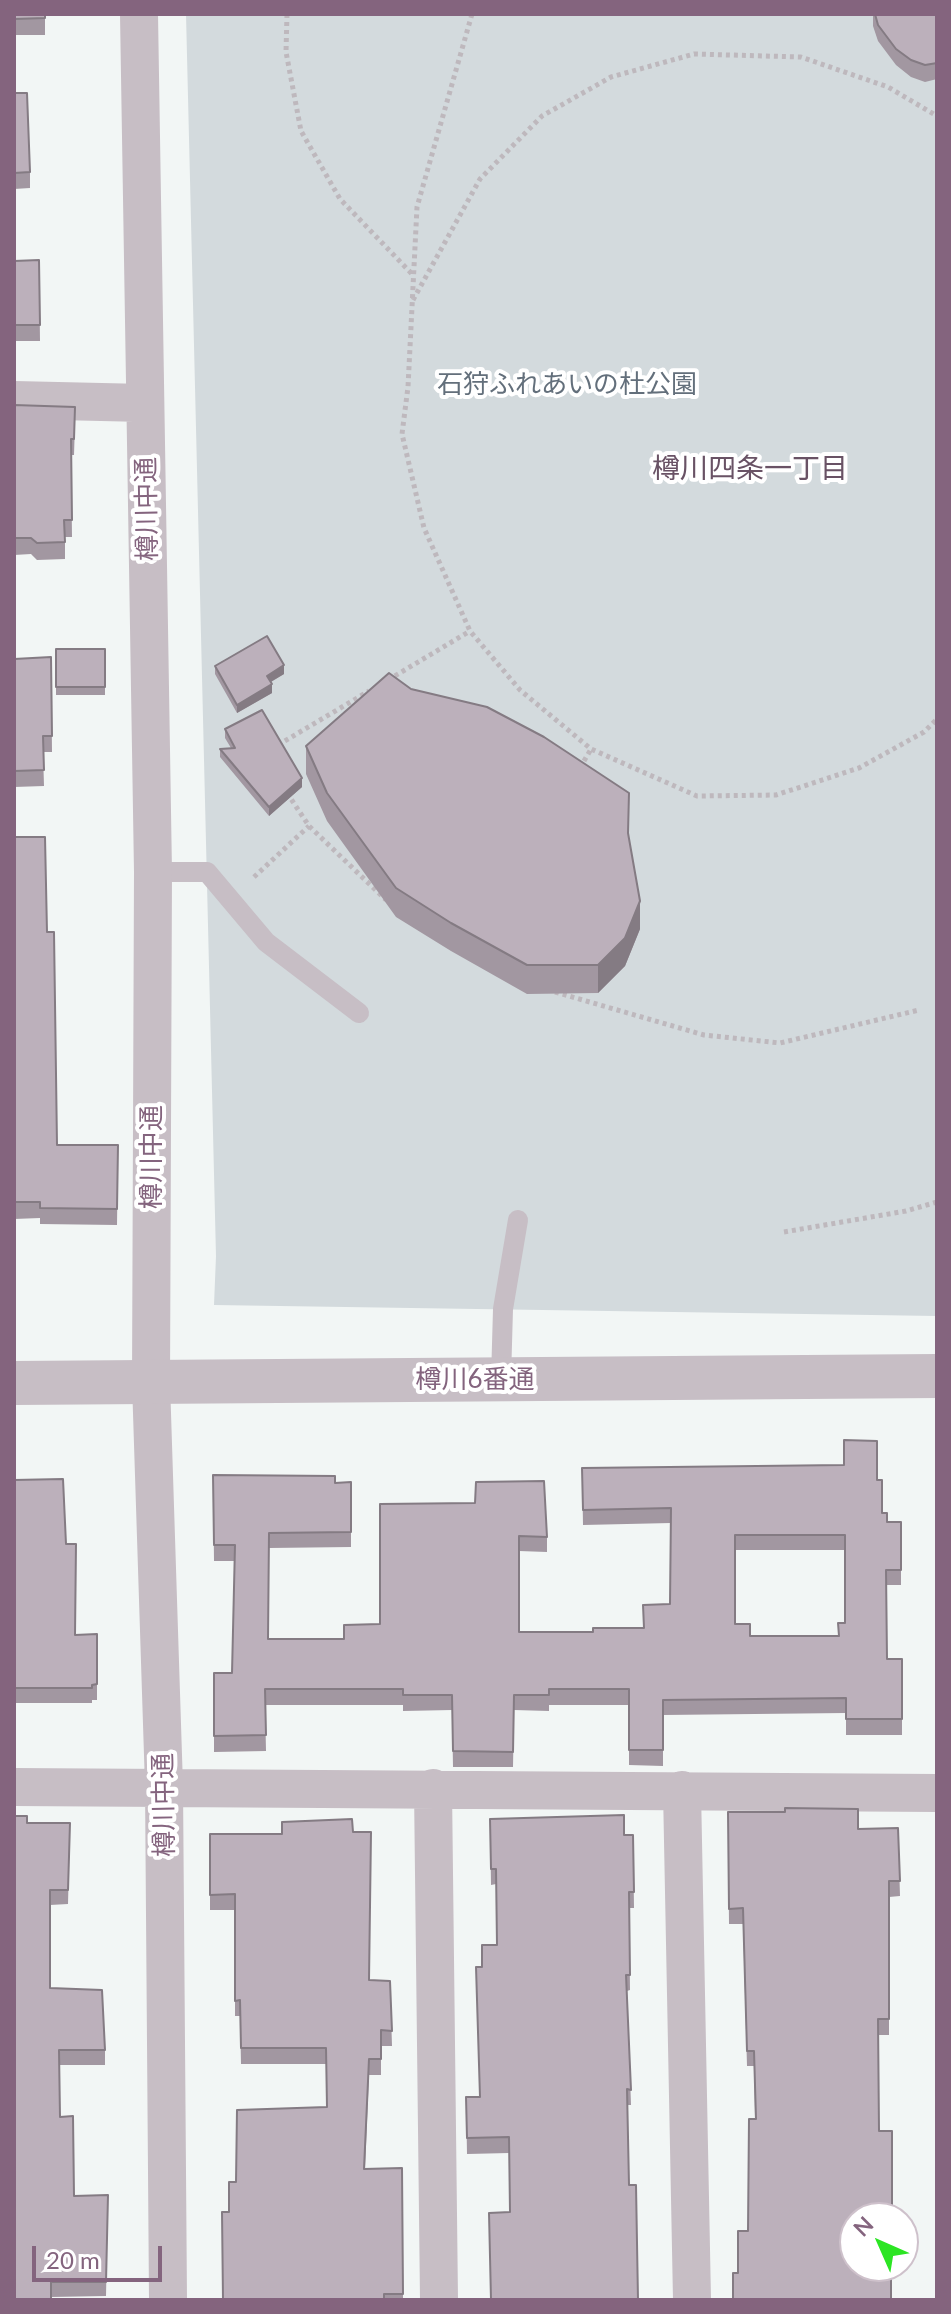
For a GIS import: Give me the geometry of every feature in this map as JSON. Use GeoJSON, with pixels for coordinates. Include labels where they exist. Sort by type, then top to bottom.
{"type":"FeatureCollection","features":[{"type":"Feature","properties":{"kind":"street","name":"樽川中通"},"geometry":{"type":"LineString","coordinates":[[139,14],[153,872],[151,1382],[164,1786],[168,2300]]}},
{"type":"Feature","properties":{"kind":"street"},"geometry":{"type":"LineString","coordinates":[[14,400],[145,403]]}},
{"type":"Feature","properties":{"kind":"street","name":"樽川6番通"},"geometry":{"type":"LineString","coordinates":[[14,1383],[937,1376]]}},
{"type":"Feature","properties":{"kind":"street"},"geometry":{"type":"LineString","coordinates":[[14,1787],[937,1793]]}},
{"type":"Feature","properties":{"kind":"street"},"geometry":{"type":"LineString","coordinates":[[433,1788],[439,2300]]}},
{"type":"Feature","properties":{"kind":"street"},"geometry":{"type":"LineString","coordinates":[[682,1790],[692,2300]]}},
{"type":"Feature","properties":{"kind":"lane"},"geometry":{"type":"LineString","coordinates":[[153,872],[207,872],[266,942],[359,1013]]}},
{"type":"Feature","properties":{"kind":"lane"},"geometry":{"type":"LineString","coordinates":[[501,1379],[503,1309],[518,1220]]}},
{"type":"Feature","properties":{"kind":"path"},"geometry":{"type":"LineString","coordinates":[[287,14],[286,52],[301,131],[340,199],[414,276]]}},
{"type":"Feature","properties":{"kind":"path"},"geometry":{"type":"LineString","coordinates":[[472,14],[417,207],[408,387],[402,434],[424,528],[470,631],[520,690],[591,749],[697,796],[776,795],[859,768],[924,732],[937,719]]}},
{"type":"Feature","properties":{"kind":"path"},"geometry":{"type":"LineString","coordinates":[[412,301],[480,179],[542,116],[611,77],[694,54],[801,57],[888,87],[937,116]]}},
{"type":"Feature","properties":{"kind":"path"},"geometry":{"type":"LineString","coordinates":[[274,747],[470,631]]}},
{"type":"Feature","properties":{"kind":"path"},"geometry":{"type":"LineString","coordinates":[[576,775],[591,749]]}},
{"type":"Feature","properties":{"kind":"path"},"geometry":{"type":"LineString","coordinates":[[285,790],[309,826],[388,903]]}},
{"type":"Feature","properties":{"kind":"path"},"geometry":{"type":"LineString","coordinates":[[230,899],[309,826]]}},
{"type":"Feature","properties":{"kind":"path"},"geometry":{"type":"LineString","coordinates":[[543,988],[704,1035],[780,1043],[919,1010]]}},
{"type":"Feature","properties":{"kind":"path"},"geometry":{"type":"LineString","coordinates":[[784,1232],[906,1211],[937,1202]]}},
{"type":"Feature","properties":{"kind":"green space","name":"石狩ふれあいの杜公園"},"geometry":{"type":"Polygon","coordinates":[[[186,14],[937,14],[937,1316],[214,1305],[216,1256],[186,14]]]}},
{"type":"Feature","properties":{"kind":"building"},"geometry":{"type":"Polygon","coordinates":[[[14,14],[45,14],[45,18],[14,19],[14,14]]]}},
{"type":"Feature","properties":{"kind":"building"},"geometry":{"type":"Polygon","coordinates":[[[875,14],[936,14],[937,63],[925,65],[896,49],[878,25],[875,14]]]}},
{"type":"Feature","properties":{"kind":"building"},"geometry":{"type":"Polygon","coordinates":[[[14,93],[27,93],[30,172],[14,173],[14,93]]]}},
{"type":"Feature","properties":{"kind":"building"},"geometry":{"type":"Polygon","coordinates":[[[39,260],[40,325],[14,325],[14,261],[39,260]]]}},
{"type":"Feature","properties":{"kind":"building"},"geometry":{"type":"Polygon","coordinates":[[[14,405],[75,407],[74,439],[71,439],[72,520],[64,520],[65,542],[37,543],[31,538],[14,538],[14,405]]]}},
{"type":"Feature","properties":{"kind":"building"},"geometry":{"type":"Polygon","coordinates":[[[267,636],[284,665],[267,676],[272,684],[237,705],[215,666],[267,636]]]}},
{"type":"Feature","properties":{"kind":"building"},"geometry":{"type":"Polygon","coordinates":[[[56,649],[105,649],[105,687],[56,687],[56,649]]]}},
{"type":"Feature","properties":{"kind":"building"},"geometry":{"type":"Polygon","coordinates":[[[51,657],[52,736],[43,736],[44,770],[14,771],[14,659],[51,657]]]}},
{"type":"Feature","properties":{"kind":"building"},"geometry":{"type":"Polygon","coordinates":[[[389,673],[411,689],[487,707],[544,737],[629,793],[628,833],[640,901],[625,938],[598,965],[527,965],[451,923],[396,888],[327,793],[306,746],[389,673]]]}},
{"type":"Feature","properties":{"kind":"building"},"geometry":{"type":"Polygon","coordinates":[[[262,710],[302,778],[269,807],[220,749],[235,748],[225,729],[262,710]]]}},
{"type":"Feature","properties":{"kind":"building"},"geometry":{"type":"Polygon","coordinates":[[[14,837],[45,837],[47,932],[54,932],[57,1145],[118,1145],[117,1209],[40,1208],[40,1202],[14,1202],[14,837]]]}},
{"type":"Feature","properties":{"kind":"building"},"geometry":{"type":"Polygon","coordinates":[[[844,1440],[877,1441],[877,1480],[882,1480],[882,1513],[887,1513],[887,1522],[901,1522],[901,1570],[886,1570],[887,1659],[902,1659],[902,1719],[846,1719],[846,1698],[663,1700],[663,1750],[629,1750],[629,1689],[549,1689],[549,1695],[514,1695],[513,1752],[453,1751],[452,1695],[403,1695],[403,1689],[265,1689],[266,1735],[214,1736],[214,1673],[232,1673],[235,1545],[214,1545],[213,1475],[335,1476],[335,1483],[351,1482],[351,1532],[269,1533],[268,1639],[344,1639],[344,1625],[380,1624],[380,1504],[475,1503],[476,1482],[544,1481],[547,1537],[519,1536],[519,1632],[644,1628],[643,1605],[670,1604],[671,1508],[583,1510],[582,1468],[844,1465],[844,1440]],[[735,1535],[735,1624],[750,1624],[750,1636],[839,1636],[838,1623],[845,1623],[845,1535],[735,1535]]]}},
{"type":"Feature","properties":{"kind":"building"},"geometry":{"type":"Polygon","coordinates":[[[63,1479],[66,1544],[76,1544],[75,1635],[97,1634],[97,1684],[92,1688],[14,1688],[14,1480],[63,1479]]]}},
{"type":"Feature","properties":{"kind":"building"},"geometry":{"type":"Polygon","coordinates":[[[785,1808],[858,1809],[858,1829],[898,1828],[900,1881],[889,1881],[889,2019],[878,2019],[879,2131],[892,2131],[892,2202],[839,2202],[839,2282],[891,2282],[891,2300],[733,2300],[733,2273],[738,2273],[738,2231],[748,2231],[749,2119],[756,2119],[754,2051],[747,2051],[743,1908],[729,1909],[728,1812],[785,1812],[785,1808]]]}},
{"type":"Feature","properties":{"kind":"building"},"geometry":{"type":"Polygon","coordinates":[[[624,1815],[624,1835],[633,1835],[634,1892],[629,1892],[630,1975],[626,1975],[631,2090],[627,2089],[629,2185],[636,2185],[638,2300],[491,2300],[489,2213],[510,2212],[509,2137],[467,2138],[466,2097],[480,2097],[476,1967],[482,1967],[482,1945],[497,1945],[496,1869],[491,1869],[490,1819],[624,1815]]]}},
{"type":"Feature","properties":{"kind":"building"},"geometry":{"type":"Polygon","coordinates":[[[14,1816],[27,1816],[27,1823],[70,1823],[68,1890],[50,1890],[50,1988],[102,1990],[105,2050],[59,2050],[60,2117],[73,2116],[74,2196],[108,2195],[106,2282],[51,2282],[51,2300],[14,2300],[14,1816]]]}},
{"type":"Feature","properties":{"kind":"building"},"geometry":{"type":"Polygon","coordinates":[[[352,1819],[353,1832],[371,1832],[369,1980],[390,1981],[392,2031],[381,2030],[381,2059],[369,2059],[364,2169],[402,2168],[403,2294],[384,2294],[384,2300],[223,2300],[222,2212],[229,2212],[229,2182],[236,2182],[237,2110],[327,2107],[326,2048],[241,2048],[240,2000],[235,2001],[235,1894],[210,1895],[210,1834],[282,1834],[282,1822],[352,1819]]]}},
{"type":"Feature","properties":{"kind":"district","name":"樽川四条一丁目"},"geometry":{"type":"Point","coordinates":[750,469]}}]}
